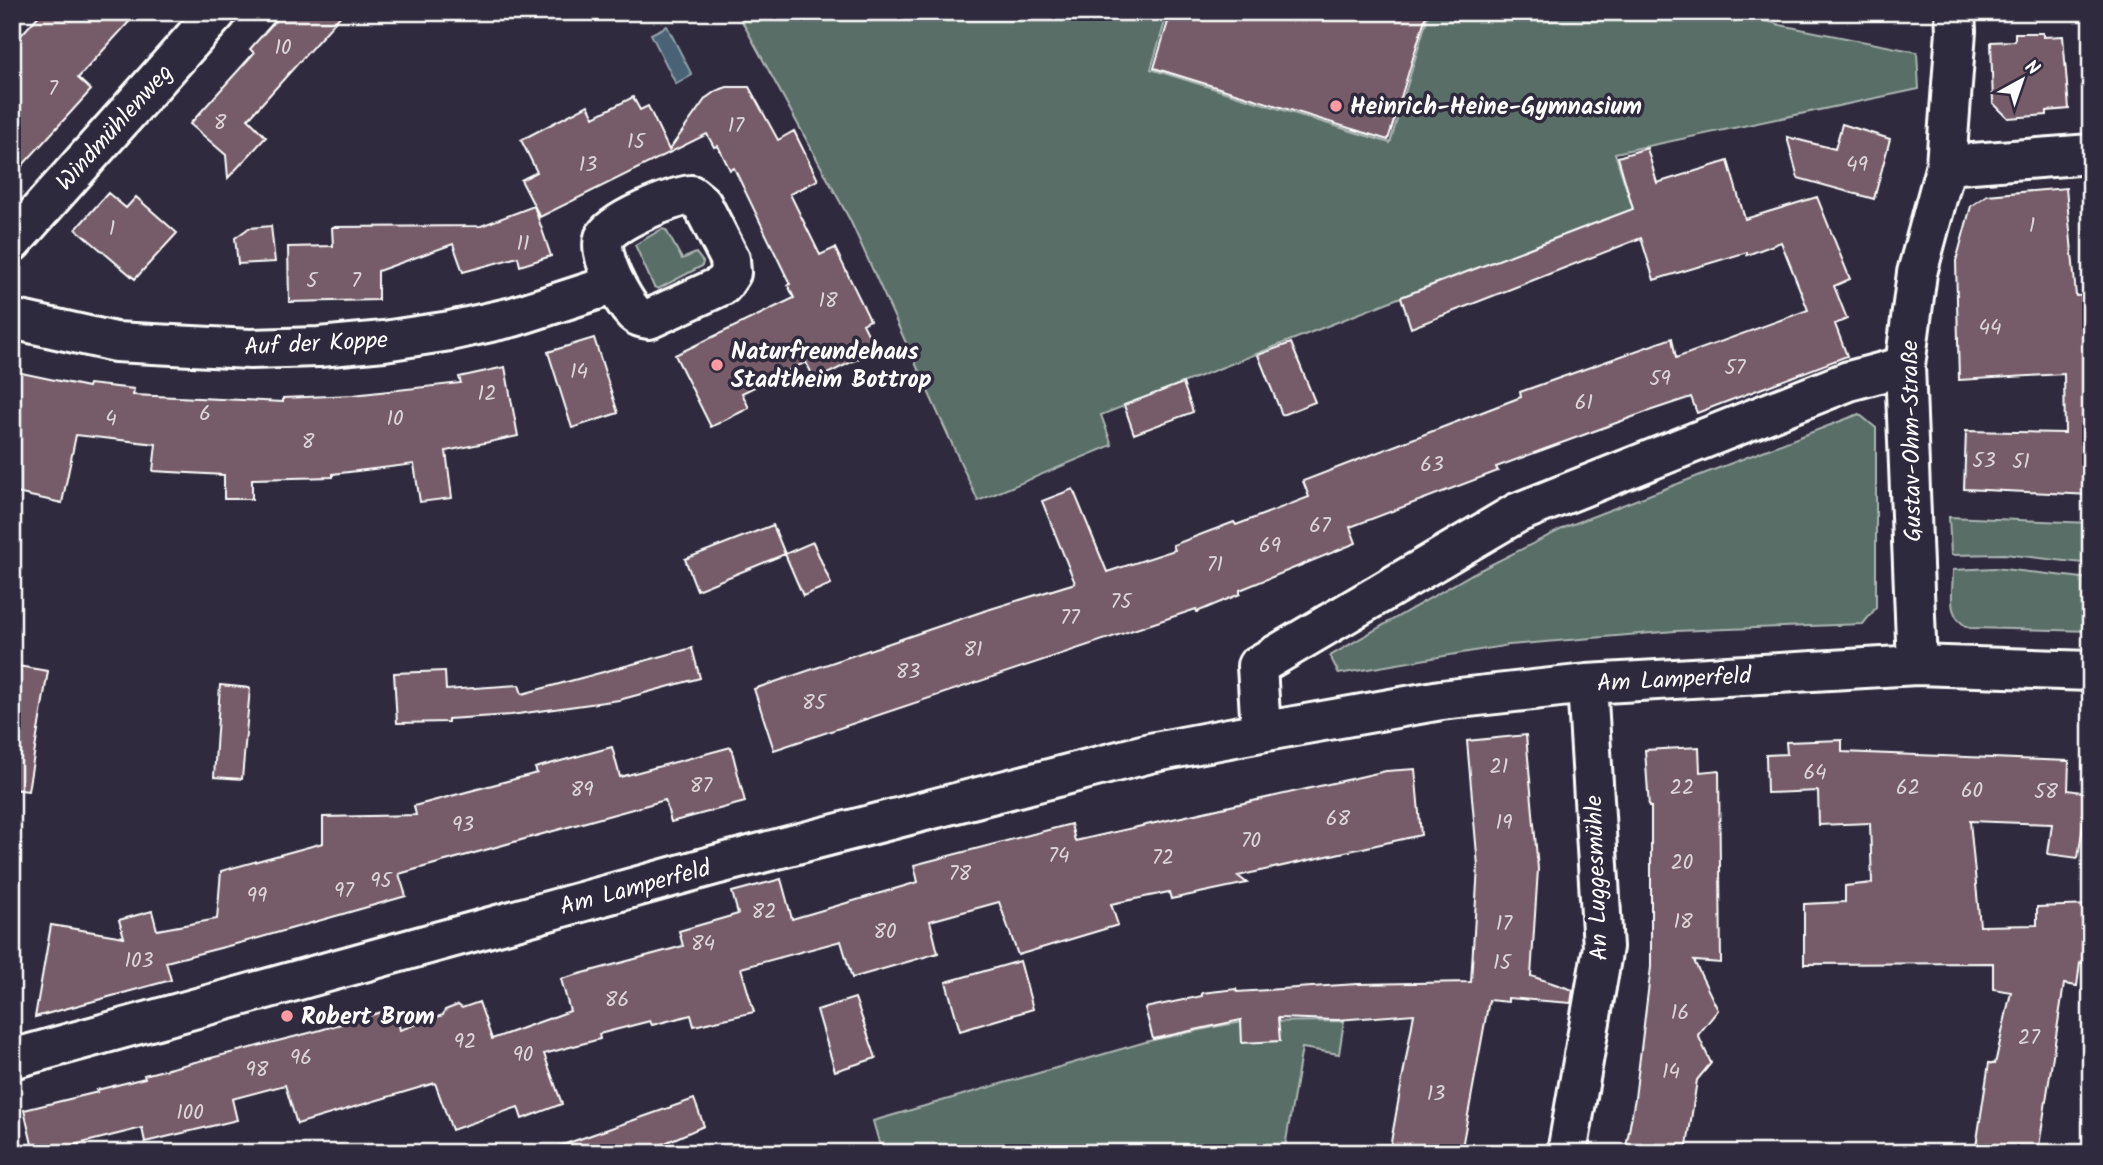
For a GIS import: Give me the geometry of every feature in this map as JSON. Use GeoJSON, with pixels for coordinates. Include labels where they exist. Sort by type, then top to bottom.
{"type":"FeatureCollection","features":[{"type":"Feature","properties":{"kind":"street","name":"Windmühlenweg"},"geometry":{"type":"LineString","coordinates":[[12,242],[217,12]]}},
{"type":"Feature","properties":{"kind":"street","name":"Gustav-Ohm-Straße"},"geometry":{"type":"LineString","coordinates":[[1917,665],[1905,366],[1917,273],[1947,165],[1955,12]]}},
{"type":"Feature","properties":{"kind":"street"},"geometry":{"type":"LineString","coordinates":[[1947,165],[2091,154]]}},
{"type":"Feature","properties":{"kind":"street","name":"Auf der Koppe"},"geometry":{"type":"LineString","coordinates":[[12,319],[115,342],[250,349],[319,347],[384,341],[488,323],[615,284]]}},
{"type":"Feature","properties":{"kind":"street"},"geometry":{"type":"LineString","coordinates":[[1261,732],[1257,666],[1517,513],[1849,381],[1905,366]]}},
{"type":"Feature","properties":{"kind":"street","name":"Am Lamperfeld"},"geometry":{"type":"LineString","coordinates":[[12,1059],[715,865],[1150,753],[1261,732],[1441,700],[1587,684],[1917,665],[2091,671]]}},
{"type":"Feature","properties":{"kind":"street","name":"An Luggesmühle"},"geometry":{"type":"LineString","coordinates":[[1567,1153],[1603,947],[1587,684]]}},
{"type":"Feature","properties":{"kind":"green space"},"geometry":{"type":"Polygon","coordinates":[[[737,12],[1168,12],[1151,69],[1390,143],[1429,12],[1737,12],[1780,25],[1917,52],[1919,89],[1615,153],[1633,209],[1101,415],[1112,445],[978,501],[850,220],[737,12]]]}},
{"type":"Feature","properties":{"kind":"green space"},"geometry":{"type":"Polygon","coordinates":[[[662,229],[666,230],[682,259],[696,253],[703,262],[702,266],[658,289],[654,287],[635,245],[662,229]]]}},
{"type":"Feature","properties":{"kind":"green space"},"geometry":{"type":"Polygon","coordinates":[[[1859,414],[1876,428],[1876,608],[1863,624],[1675,631],[1509,645],[1339,674],[1330,656],[1472,574],[1568,526],[1859,414]]]}},
{"type":"Feature","properties":{"kind":"green space"},"geometry":{"type":"Polygon","coordinates":[[[1949,517],[2091,523],[2091,564],[2004,554],[1951,555],[1949,517]]]}},
{"type":"Feature","properties":{"kind":"green space"},"geometry":{"type":"Polygon","coordinates":[[[1995,568],[2091,579],[2091,631],[1970,628],[1962,624],[1952,604],[1953,570],[1995,568]]]}},
{"type":"Feature","properties":{"kind":"green space"},"geometry":{"type":"Polygon","coordinates":[[[1344,1021],[1339,1054],[1302,1048],[1284,1153],[882,1153],[873,1121],[1149,1041],[1219,1026],[1243,1022],[1344,1021]]]}},
{"type":"Feature","properties":{"kind":"water"},"geometry":{"type":"Polygon","coordinates":[[[667,26],[692,75],[676,84],[651,34],[667,26]]]}},
{"type":"Feature","properties":{"kind":"building"},"geometry":{"type":"Polygon","coordinates":[[[42,12],[138,12],[78,78],[91,90],[12,177],[12,45],[42,12]]]}},
{"type":"Feature","properties":{"kind":"building"},"geometry":{"type":"Polygon","coordinates":[[[283,12],[344,12],[248,119],[266,137],[228,178],[226,155],[190,124],[254,53],[250,49],[283,12]]]}},
{"type":"Feature","properties":{"kind":"building","name":"Heinrich-Heine-Gymnasium"},"geometry":{"type":"Polygon","coordinates":[[[1171,12],[1427,12],[1388,140],[1154,68],[1171,12]]]}},
{"type":"Feature","properties":{"kind":"building"},"geometry":{"type":"Polygon","coordinates":[[[2015,33],[2043,33],[2043,37],[2063,36],[2069,109],[2047,111],[2047,115],[2008,118],[1993,103],[1991,42],[2015,41],[2015,33]]]}},
{"type":"Feature","properties":{"kind":"building"},"geometry":{"type":"Polygon","coordinates":[[[727,87],[749,87],[778,140],[794,131],[818,180],[790,194],[820,255],[835,248],[870,320],[863,324],[876,350],[815,380],[806,362],[742,393],[749,408],[711,427],[675,355],[794,298],[788,285],[790,284],[734,168],[730,170],[718,146],[714,147],[707,134],[540,217],[521,180],[537,172],[521,140],[588,105],[594,117],[633,97],[640,110],[648,106],[669,150],[706,98],[727,87]]]}},
{"type":"Feature","properties":{"kind":"building"},"geometry":{"type":"Polygon","coordinates":[[[1842,124],[1890,139],[1874,199],[1798,178],[1787,137],[1835,149],[1842,124]]]}},
{"type":"Feature","properties":{"kind":"building"},"geometry":{"type":"Polygon","coordinates":[[[1647,148],[1657,183],[1728,161],[1745,219],[1817,197],[1850,279],[1834,286],[1847,319],[1835,324],[1847,356],[1697,413],[1691,397],[1496,467],[1498,471],[1350,527],[1356,543],[1240,590],[1240,594],[1197,612],[1196,609],[774,750],[754,689],[1075,583],[1042,501],[1073,489],[1107,572],[1175,550],[1173,545],[1234,522],[1236,525],[1309,497],[1303,481],[1521,397],[1520,392],[1672,338],[1676,358],[1808,310],[1781,242],[1747,255],[1747,252],[1654,280],[1641,238],[1411,328],[1401,297],[1633,209],[1618,157],[1647,148]]]}},
{"type":"Feature","properties":{"kind":"building"},"geometry":{"type":"Polygon","coordinates":[[[2066,188],[2076,296],[2091,295],[2091,495],[1964,489],[1966,431],[2065,433],[2064,374],[1959,380],[1956,261],[1971,206],[1987,195],[2066,188]]]}},
{"type":"Feature","properties":{"kind":"building"},"geometry":{"type":"Polygon","coordinates":[[[108,193],[126,208],[136,197],[177,233],[135,279],[76,229],[108,193]]]}},
{"type":"Feature","properties":{"kind":"building"},"geometry":{"type":"Polygon","coordinates":[[[534,206],[551,256],[520,266],[518,257],[463,272],[453,244],[378,271],[378,300],[289,302],[288,247],[333,246],[332,227],[481,226],[534,206]]]}},
{"type":"Feature","properties":{"kind":"building"},"geometry":{"type":"Polygon","coordinates":[[[271,226],[275,262],[238,264],[235,238],[249,228],[271,226]]]}},
{"type":"Feature","properties":{"kind":"building"},"geometry":{"type":"Polygon","coordinates":[[[594,338],[618,413],[572,428],[548,352],[594,338]]]}},
{"type":"Feature","properties":{"kind":"building"},"geometry":{"type":"Polygon","coordinates":[[[1291,343],[1315,402],[1282,415],[1258,355],[1291,343]]]}},
{"type":"Feature","properties":{"kind":"building"},"geometry":{"type":"Polygon","coordinates":[[[505,367],[518,436],[446,451],[452,498],[420,502],[414,464],[333,474],[333,477],[252,479],[252,499],[224,499],[224,475],[153,471],[156,444],[76,435],[62,503],[12,492],[12,371],[88,387],[89,384],[134,389],[133,395],[283,402],[283,398],[353,395],[461,383],[459,377],[505,367]]]}},
{"type":"Feature","properties":{"kind":"building"},"geometry":{"type":"Polygon","coordinates":[[[1183,383],[1193,412],[1134,434],[1124,405],[1183,383]]]}},
{"type":"Feature","properties":{"kind":"building"},"geometry":{"type":"Polygon","coordinates":[[[773,525],[785,554],[697,590],[685,559],[773,525]]]}},
{"type":"Feature","properties":{"kind":"building"},"geometry":{"type":"Polygon","coordinates":[[[813,542],[831,584],[803,596],[785,554],[813,542]]]}},
{"type":"Feature","properties":{"kind":"building"},"geometry":{"type":"Polygon","coordinates":[[[692,648],[700,678],[619,700],[511,715],[448,719],[448,722],[397,723],[394,673],[445,671],[446,690],[519,685],[522,694],[692,648]]]}},
{"type":"Feature","properties":{"kind":"building"},"geometry":{"type":"Polygon","coordinates":[[[12,665],[48,671],[28,791],[12,789],[12,665]]]}},
{"type":"Feature","properties":{"kind":"building"},"geometry":{"type":"Polygon","coordinates":[[[220,685],[250,688],[242,779],[214,777],[220,685]]]}},
{"type":"Feature","properties":{"kind":"building"},"geometry":{"type":"Polygon","coordinates":[[[1526,735],[1538,869],[1531,976],[1573,990],[1571,1003],[1508,998],[1508,1002],[1489,1000],[1461,1153],[1389,1153],[1414,1014],[1337,1020],[1278,1018],[1280,1041],[1242,1043],[1241,1020],[1153,1039],[1145,1008],[1202,996],[1202,993],[1357,984],[1471,982],[1478,866],[1467,741],[1526,735]]]}},
{"type":"Feature","properties":{"kind":"building"},"geometry":{"type":"Polygon","coordinates":[[[1842,740],[1842,752],[2069,761],[2068,790],[2088,793],[2078,858],[2048,854],[2052,824],[1970,821],[1980,926],[2037,925],[2037,907],[2091,905],[2091,962],[2080,963],[2077,986],[2064,984],[2038,1153],[1975,1153],[1989,1063],[1995,1064],[2011,992],[1993,989],[1993,963],[1804,964],[1804,904],[1845,902],[1845,886],[1872,883],[1870,823],[1819,825],[1818,791],[1767,793],[1766,755],[1787,754],[1786,742],[1842,740]]]}},
{"type":"Feature","properties":{"kind":"building"},"geometry":{"type":"Polygon","coordinates":[[[612,747],[620,777],[731,747],[745,802],[671,822],[665,800],[399,874],[406,896],[166,962],[171,980],[35,1017],[51,925],[124,937],[119,920],[152,911],[157,930],[217,919],[221,871],[323,843],[323,817],[416,815],[414,806],[537,773],[535,768],[612,747]]]}},
{"type":"Feature","properties":{"kind":"building"},"geometry":{"type":"Polygon","coordinates":[[[1699,747],[1700,772],[1719,770],[1721,963],[1694,961],[1718,1010],[1698,1035],[1711,1063],[1697,1080],[1686,1153],[1625,1153],[1635,1098],[1651,967],[1651,807],[1645,750],[1699,747]]]}},
{"type":"Feature","properties":{"kind":"building"},"geometry":{"type":"Polygon","coordinates":[[[1415,769],[1421,835],[1238,876],[1247,883],[1171,899],[1169,892],[1111,904],[1118,925],[1018,955],[999,902],[930,921],[938,953],[852,978],[841,941],[741,968],[754,1012],[694,1026],[691,1015],[652,1025],[650,1021],[599,1034],[600,1039],[544,1054],[562,1104],[522,1119],[518,1107],[452,1130],[435,1083],[297,1124],[285,1085],[232,1099],[237,1120],[145,1142],[142,1128],[66,1147],[68,1153],[34,1153],[24,1110],[98,1092],[97,1090],[145,1078],[144,1075],[317,1031],[395,1008],[400,1030],[443,1015],[445,1010],[458,1005],[462,1008],[479,1002],[492,1039],[570,1011],[561,979],[683,946],[679,931],[738,914],[732,892],[781,879],[792,919],[918,882],[914,865],[1071,824],[1075,841],[1386,771],[1415,769]]]}},
{"type":"Feature","properties":{"kind":"building"},"geometry":{"type":"Polygon","coordinates":[[[1020,961],[1033,1009],[960,1031],[946,982],[1020,961]]]}},
{"type":"Feature","properties":{"kind":"building"},"geometry":{"type":"Polygon","coordinates":[[[855,998],[876,1058],[835,1071],[817,1010],[855,998]]]}},
{"type":"Feature","properties":{"kind":"building"},"geometry":{"type":"Polygon","coordinates":[[[694,1099],[704,1126],[642,1153],[555,1153],[554,1148],[694,1099]]]}},
{"type":"Feature","properties":{"kind":"place","name":"Heinrich-Heine-Gymnasium"},"geometry":{"type":"Point","coordinates":[1336,106]}},
{"type":"Feature","properties":{"kind":"place","name":"Naturfreundehaus Stadtheim Bottrop"},"geometry":{"type":"Point","coordinates":[717,365]}},
{"type":"Feature","properties":{"kind":"place","name":"Robert Brom"},"geometry":{"type":"Point","coordinates":[287,1016]}}]}
